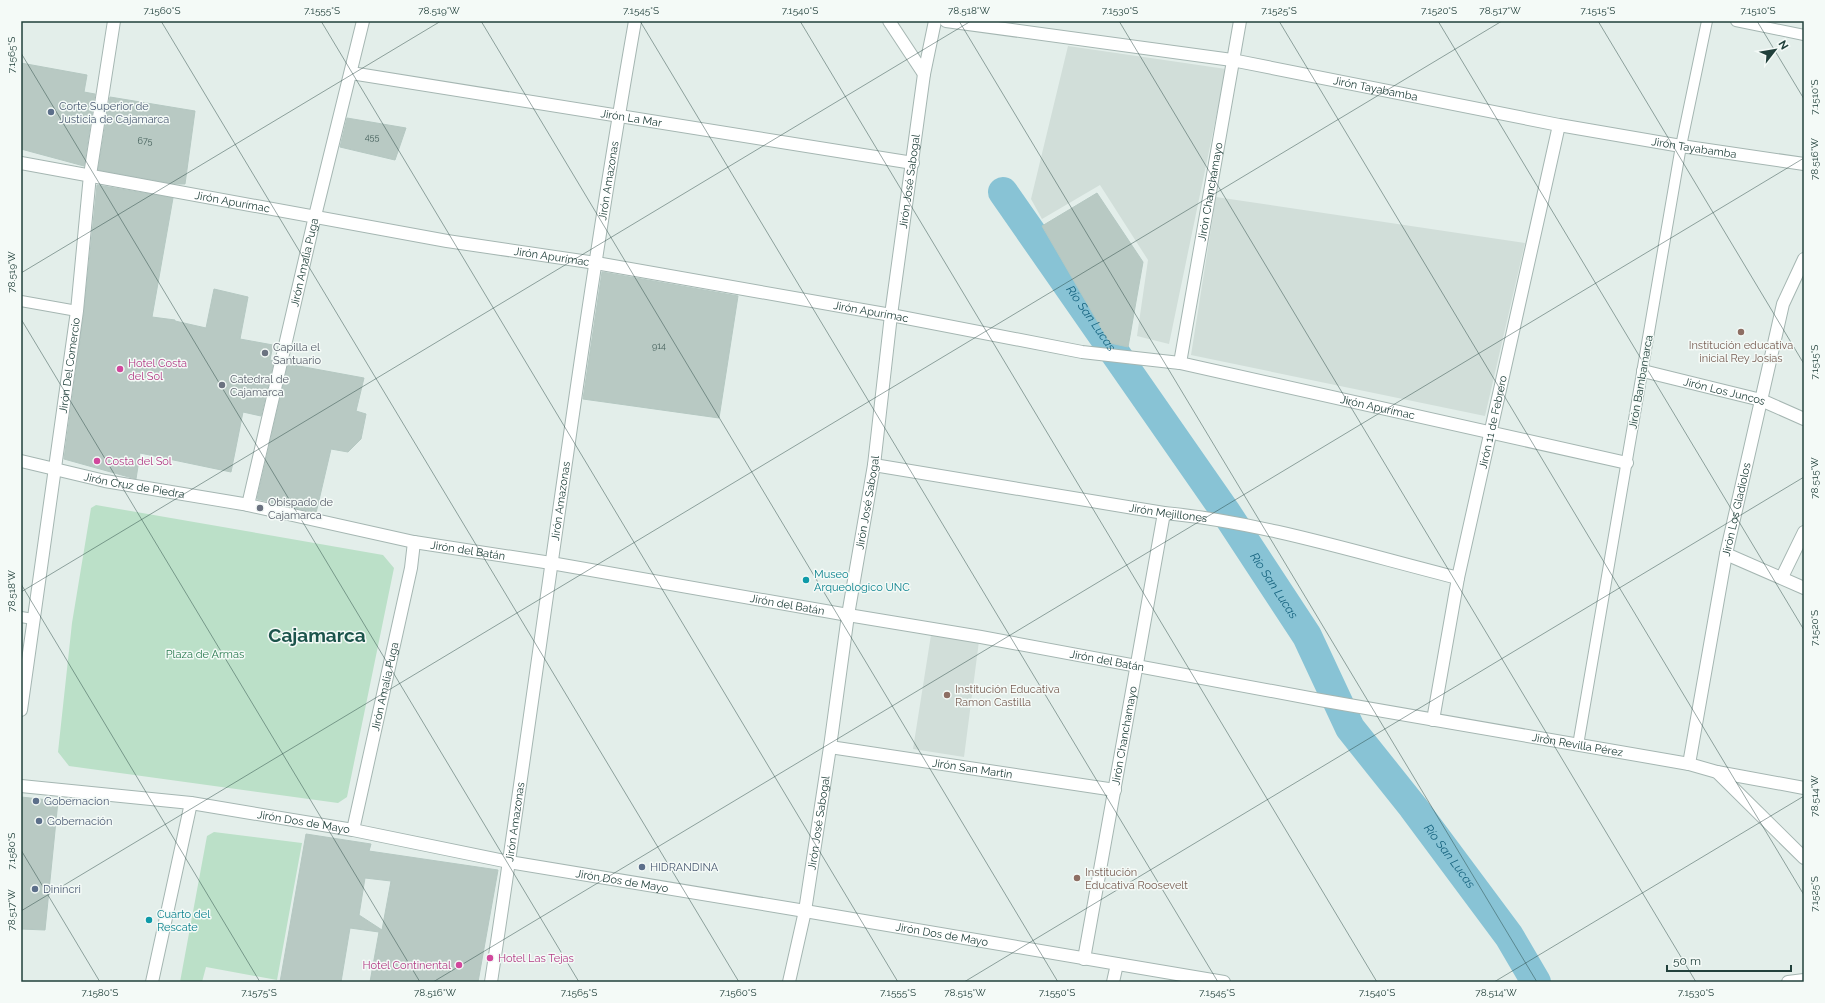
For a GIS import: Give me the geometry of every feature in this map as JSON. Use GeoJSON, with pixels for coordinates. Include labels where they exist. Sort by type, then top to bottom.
{"type":"FeatureCollection","features":[{"type":"Feature","properties":{"kind":"street","name":"Jirón Del Comercio"},"geometry":{"type":"LineString","coordinates":[[21,710],[77,311],[90,175],[114,21]]}},
{"type":"Feature","properties":{"kind":"street","name":"Jirón Amalia Puga"},"geometry":{"type":"LineString","coordinates":[[248,505],[315,216],[363,21]]}},
{"type":"Feature","properties":{"kind":"street","name":"Jirón Amazonas"},"geometry":{"type":"LineString","coordinates":[[491,982],[551,563],[618,115],[635,21]]}},
{"type":"Feature","properties":{"kind":"street"},"geometry":{"type":"LineString","coordinates":[[889,21],[924,74]]}},
{"type":"Feature","properties":{"kind":"street","name":"Jirón José Sabogal"},"geometry":{"type":"LineString","coordinates":[[789,982],[805,911],[848,615],[874,465],[891,315],[924,74],[935,21]]}},
{"type":"Feature","properties":{"kind":"street","name":"Jirón Tayabamba"},"geometry":{"type":"LineString","coordinates":[[946,21],[1232,60],[1559,125],[1681,146],[1804,164]]}},
{"type":"Feature","properties":{"kind":"street","name":"Jirón Chanchamayo"},"geometry":{"type":"LineString","coordinates":[[1180,363],[1240,21]]}},
{"type":"Feature","properties":{"kind":"street","name":"Jirón Bambamarca"},"geometry":{"type":"LineString","coordinates":[[1578,745],[1681,146],[1707,21]]}},
{"type":"Feature","properties":{"kind":"street"},"geometry":{"type":"LineString","coordinates":[[1736,21],[1804,35]]}},
{"type":"Feature","properties":{"kind":"street","name":"Jirón La Mar"},"geometry":{"type":"LineString","coordinates":[[351,73],[913,163]]}},
{"type":"Feature","properties":{"kind":"street","name":"Jirón 11 de Febrero"},"geometry":{"type":"LineString","coordinates":[[1432,720],[1458,578],[1489,432],[1559,125]]}},
{"type":"Feature","properties":{"kind":"street","name":"Jirón Apurímac"},"geometry":{"type":"LineString","coordinates":[[21,163],[447,241],[596,263],[891,315],[1082,352],[1129,356],[1180,363],[1627,463]]}},
{"type":"Feature","properties":{"kind":"street","name":"Jirón Los Gladiolos"},"geometry":{"type":"LineString","coordinates":[[1689,764],[1726,554],[1783,304],[1804,259]]}},
{"type":"Feature","properties":{"kind":"street"},"geometry":{"type":"LineString","coordinates":[[21,300],[77,311]]}},
{"type":"Feature","properties":{"kind":"street","name":"Jirón Los Juncos"},"geometry":{"type":"LineString","coordinates":[[1642,371],[1762,400],[1804,419]]}},
{"type":"Feature","properties":{"kind":"street","name":"Jirón Cruz de Piedra"},"geometry":{"type":"LineString","coordinates":[[21,461],[105,481],[248,505]]}},
{"type":"Feature","properties":{"kind":"street","name":"Jirón Mejillones"},"geometry":{"type":"LineString","coordinates":[[874,465],[1164,513],[1204,517],[1253,526],[1458,578]]}},
{"type":"Feature","properties":{"kind":"street","name":"Jirón del Batán"},"geometry":{"type":"LineString","coordinates":[[248,505],[414,542],[551,563],[981,637],[1138,667],[1350,704]]}},
{"type":"Feature","properties":{"kind":"street","name":"Jirón Chanchamayo"},"geometry":{"type":"LineString","coordinates":[[1084,958],[1138,667],[1164,513]]}},
{"type":"Feature","properties":{"kind":"street"},"geometry":{"type":"LineString","coordinates":[[1782,577],[1804,532]]}},
{"type":"Feature","properties":{"kind":"street","name":"Jirón Amalia Puga"},"geometry":{"type":"LineString","coordinates":[[353,830],[411,568],[414,542]]}},
{"type":"Feature","properties":{"kind":"street"},"geometry":{"type":"LineString","coordinates":[[1726,554],[1782,577],[1804,588]]}},
{"type":"Feature","properties":{"kind":"street"},"geometry":{"type":"LineString","coordinates":[[21,617],[33,619]]}},
{"type":"Feature","properties":{"kind":"street","name":"Jirón Revilla Pérez"},"geometry":{"type":"LineString","coordinates":[[1350,704],[1432,720],[1689,764],[1717,772],[1804,788]]}},
{"type":"Feature","properties":{"kind":"street","name":"Jirón San Martin"},"geometry":{"type":"LineString","coordinates":[[830,747],[1115,790]]}},
{"type":"Feature","properties":{"kind":"street"},"geometry":{"type":"LineString","coordinates":[[1717,772],[1804,858]]}},
{"type":"Feature","properties":{"kind":"street","name":"Jirón Dos de Mayo"},"geometry":{"type":"LineString","coordinates":[[21,786],[190,803],[353,830],[509,862],[1224,982]]}},
{"type":"Feature","properties":{"kind":"street"},"geometry":{"type":"LineString","coordinates":[[152,982],[190,803]]}},
{"type":"Feature","properties":{"kind":"street"},"geometry":{"type":"LineString","coordinates":[[1113,982],[1117,964]]}},
{"type":"Feature","properties":{"kind":"street"},"geometry":{"type":"LineString","coordinates":[[1788,982],[1804,980]]}},
{"type":"Feature","properties":{"kind":"shaded area"},"geometry":{"type":"Polygon","coordinates":[[[1068,46],[1226,69],[1169,344],[1137,336],[1148,260],[1100,185],[1042,219],[1031,199],[1068,46]]]}},
{"type":"Feature","properties":{"kind":"shaded area"},"geometry":{"type":"Polygon","coordinates":[[[1216,197],[1525,243],[1485,416],[1191,355],[1216,197]]]}},
{"type":"Feature","properties":{"kind":"shaded area","name":"Institución Educativa Ramon Castilla"},"geometry":{"type":"Polygon","coordinates":[[[931,635],[979,641],[964,757],[913,749],[931,635]]]}},
{"type":"Feature","properties":{"kind":"green space","name":"Plaza de Armas"},"geometry":{"type":"Polygon","coordinates":[[[96,505],[383,555],[394,568],[347,797],[338,803],[69,766],[58,752],[72,623],[91,508],[96,505]]]}},
{"type":"Feature","properties":{"kind":"green space"},"geometry":{"type":"Polygon","coordinates":[[[214,832],[302,843],[277,980],[206,967],[202,982],[180,982],[207,836],[214,832]]]}},
{"type":"Feature","properties":{"kind":"building","name":"Corte Superior de Justicia de Cajamarca"},"geometry":{"type":"Polygon","coordinates":[[[21,63],[87,75],[84,92],[95,94],[84,166],[21,149],[21,63]]]}},
{"type":"Feature","properties":{"kind":"building"},"geometry":{"type":"Polygon","coordinates":[[[110,97],[195,111],[185,184],[175,184],[98,170],[110,97]]]}},
{"type":"Feature","properties":{"kind":"building"},"geometry":{"type":"Polygon","coordinates":[[[347,118],[406,128],[395,160],[340,147],[347,118]]]}},
{"type":"Feature","properties":{"kind":"building","name":"Hotel Costa del Sol"},"geometry":{"type":"Polygon","coordinates":[[[97,185],[173,198],[152,317],[175,320],[206,328],[214,289],[248,297],[240,339],[273,345],[270,360],[274,361],[261,416],[243,412],[231,472],[140,453],[136,479],[64,459],[84,312],[97,185]]]}},
{"type":"Feature","properties":{"kind":"building"},"geometry":{"type":"Polygon","coordinates":[[[1097,193],[1143,262],[1128,347],[1110,343],[1042,226],[1097,193]]]}},
{"type":"Feature","properties":{"kind":"building"},"geometry":{"type":"Polygon","coordinates":[[[602,272],[738,296],[719,418],[583,399],[602,272]]]}},
{"type":"Feature","properties":{"kind":"building"},"geometry":{"type":"Polygon","coordinates":[[[288,364],[364,378],[356,411],[366,414],[361,439],[348,452],[331,449],[316,513],[257,499],[288,364]]]}},
{"type":"Feature","properties":{"kind":"building"},"geometry":{"type":"Polygon","coordinates":[[[21,797],[58,801],[45,930],[21,929],[21,797]]]}},
{"type":"Feature","properties":{"kind":"building"},"geometry":{"type":"Polygon","coordinates":[[[306,834],[371,844],[369,851],[498,870],[478,982],[370,982],[379,932],[350,928],[341,982],[280,982],[306,834]],[[365,878],[359,915],[382,930],[391,881],[365,878]]]}},
{"type":"Feature","properties":{"kind":"waterway","name":"Río San Lucas"},"geometry":{"type":"LineString","coordinates":[[1003,192],[1225,511],[1307,636],[1350,728],[1413,807],[1509,936],[1536,982]]}},
{"type":"Feature","properties":{"kind":"place","name":"Corte Superior de Justicia de Cajamarca"},"geometry":{"type":"Point","coordinates":[51,112]}},
{"type":"Feature","properties":{"kind":"place","name":"Institución educativa inicial Rey Josias"},"geometry":{"type":"Point","coordinates":[1741,332]}},
{"type":"Feature","properties":{"kind":"place","name":"Capilla el Santuario"},"geometry":{"type":"Point","coordinates":[265,353]}},
{"type":"Feature","properties":{"kind":"place","name":"Hotel Costa del Sol"},"geometry":{"type":"Point","coordinates":[120,369]}},
{"type":"Feature","properties":{"kind":"place","name":"Catedral de Cajamarca"},"geometry":{"type":"Point","coordinates":[222,385]}},
{"type":"Feature","properties":{"kind":"place","name":"Costa del Sol"},"geometry":{"type":"Point","coordinates":[97,461]}},
{"type":"Feature","properties":{"kind":"place","name":"Obispado de Cajamarca"},"geometry":{"type":"Point","coordinates":[260,508]}},
{"type":"Feature","properties":{"kind":"place","name":"Museo Arqueologico UNC"},"geometry":{"type":"Point","coordinates":[806,580]}},
{"type":"Feature","properties":{"kind":"place","name":"Institución Educativa Ramon Castilla"},"geometry":{"type":"Point","coordinates":[947,695]}},
{"type":"Feature","properties":{"kind":"place","name":"Gobernacion"},"geometry":{"type":"Point","coordinates":[36,801]}},
{"type":"Feature","properties":{"kind":"place","name":"Gobernación"},"geometry":{"type":"Point","coordinates":[39,821]}},
{"type":"Feature","properties":{"kind":"place","name":"HIDRANDINA"},"geometry":{"type":"Point","coordinates":[642,867]}},
{"type":"Feature","properties":{"kind":"place","name":"Institución Educativa Roosevelt"},"geometry":{"type":"Point","coordinates":[1077,878]}},
{"type":"Feature","properties":{"kind":"place","name":"Dinincri"},"geometry":{"type":"Point","coordinates":[35,889]}},
{"type":"Feature","properties":{"kind":"place","name":"Cuarto del Rescate"},"geometry":{"type":"Point","coordinates":[149,920]}},
{"type":"Feature","properties":{"kind":"place","name":"Hotel Las Tejas"},"geometry":{"type":"Point","coordinates":[490,958]}},
{"type":"Feature","properties":{"kind":"place","name":"Hotel Continental"},"geometry":{"type":"Point","coordinates":[459,965]}},
{"type":"Feature","properties":{"kind":"district","name":"Cajamarca"},"geometry":{"type":"Point","coordinates":[317,635]}}]}
